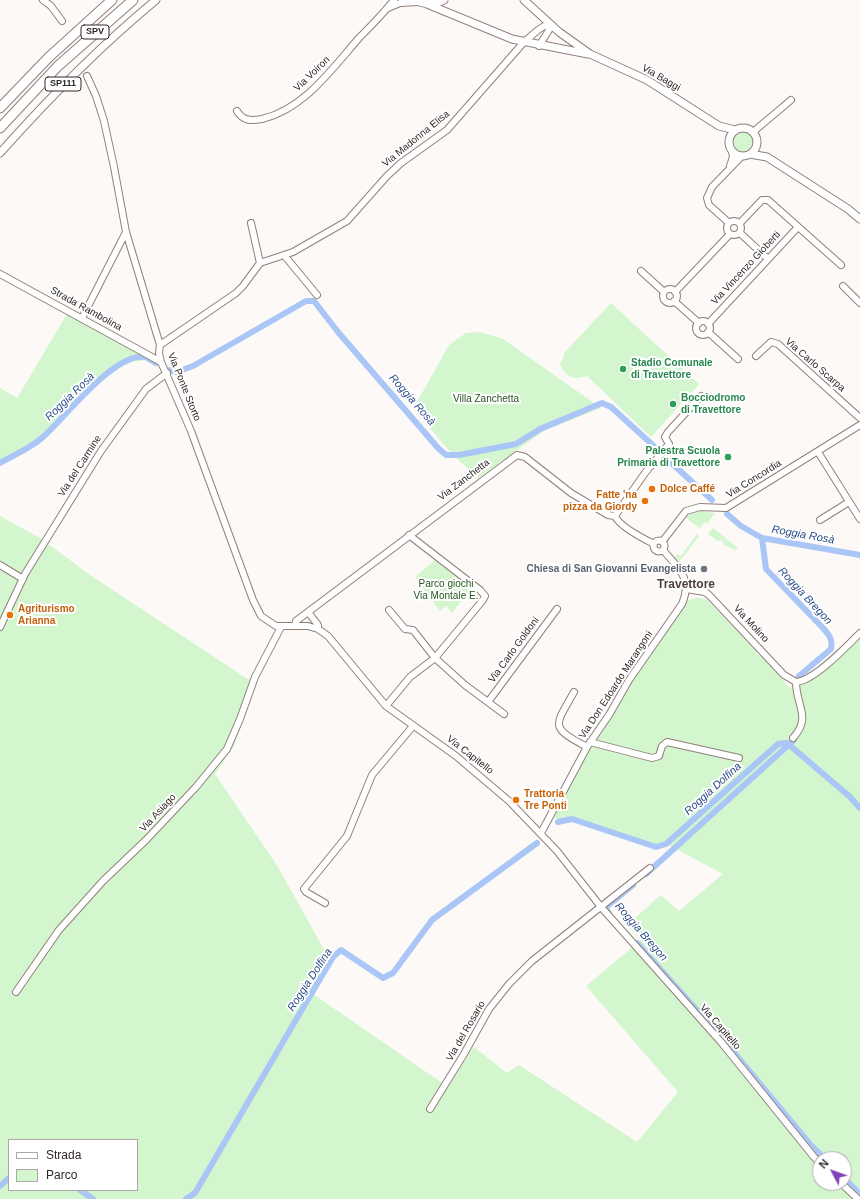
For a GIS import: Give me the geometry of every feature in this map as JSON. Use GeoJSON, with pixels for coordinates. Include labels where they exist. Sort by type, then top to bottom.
{"type":"FeatureCollection","features":[{"type":"Feature","properties":{"kind":"highway","name":"SPV"},"geometry":{"type":"LineString","coordinates":[[0,108],[54,52],[112,0]]}},
{"type":"Feature","properties":{"kind":"highway","name":"SPV"},"geometry":{"type":"LineString","coordinates":[[0,128],[58,66],[133,0]]}},
{"type":"Feature","properties":{"kind":"main road","name":"SP111"},"geometry":{"type":"LineString","coordinates":[[0,153],[46,101],[102,45],[156,0]]}},
{"type":"Feature","properties":{"kind":"main road"},"geometry":{"type":"LineString","coordinates":[[421,2],[435,4],[444,0]]}},
{"type":"Feature","properties":{"kind":"main road","name":"Via Baggi"},"geometry":{"type":"LineString","coordinates":[[524,0],[549,23],[590,54],[647,80],[719,126],[735,130],[742,127],[754,132]]}},
{"type":"Feature","properties":{"kind":"main road","name":"Via Baggi"},"geometry":{"type":"LineString","coordinates":[[421,2],[512,39],[540,46],[590,54]]}},
{"type":"Feature","properties":{"kind":"main road","name":"Via Baggi"},"geometry":{"type":"LineString","coordinates":[[719,126],[729,139],[732,151]]}},
{"type":"Feature","properties":{"kind":"main road"},"geometry":{"type":"LineString","coordinates":[[729,139],[735,130]]}},
{"type":"Feature","properties":{"kind":"main road"},"geometry":{"type":"LineString","coordinates":[[754,132],[757,143],[768,157],[848,209],[860,219]]}},
{"type":"Feature","properties":{"kind":"main road"},"geometry":{"type":"LineString","coordinates":[[746,155],[755,149],[757,143]]}},
{"type":"Feature","properties":{"kind":"main road"},"geometry":{"type":"LineString","coordinates":[[732,151],[746,155],[768,157]]}},
{"type":"Feature","properties":{"kind":"street"},"geometry":{"type":"LineString","coordinates":[[43,0],[51,6],[62,22]]}},
{"type":"Feature","properties":{"kind":"street","name":"Via Voiron"},"geometry":{"type":"LineString","coordinates":[[236,111],[241,117],[251,121],[278,114],[292,105],[309,93],[326,76],[394,0]]}},
{"type":"Feature","properties":{"kind":"street","name":"Via Voiron"},"geometry":{"type":"LineString","coordinates":[[387,9],[400,3],[410,1],[421,2]]}},
{"type":"Feature","properties":{"kind":"street"},"geometry":{"type":"LineString","coordinates":[[540,46],[549,30],[549,23]]}},
{"type":"Feature","properties":{"kind":"street","name":"Via Madonna Elisa"},"geometry":{"type":"LineString","coordinates":[[260,262],[284,255],[347,221],[387,176],[401,163],[447,130],[524,42],[549,23]]}},
{"type":"Feature","properties":{"kind":"street","name":"Via Ponte Storto"},"geometry":{"type":"LineString","coordinates":[[87,76],[104,120],[126,232],[160,345],[159,353],[161,362],[167,373],[256,608],[261,616],[270,623],[281,626],[295,626]]}},
{"type":"Feature","properties":{"kind":"street"},"geometry":{"type":"LineString","coordinates":[[754,132],[791,100]]}},
{"type":"Feature","properties":{"kind":"street"},"geometry":{"type":"LineString","coordinates":[[730,167],[733,157],[732,151]]}},
{"type":"Feature","properties":{"kind":"street"},"geometry":{"type":"LineString","coordinates":[[729,223],[709,205],[706,198],[712,187],[730,167],[746,155]]}},
{"type":"Feature","properties":{"kind":"street"},"geometry":{"type":"LineString","coordinates":[[740,223],[765,198],[840,265]]}},
{"type":"Feature","properties":{"kind":"street"},"geometry":{"type":"LineString","coordinates":[[729,223],[734,221],[740,223]]}},
{"type":"Feature","properties":{"kind":"street"},"geometry":{"type":"LineString","coordinates":[[160,345],[236,293],[243,286],[260,262],[251,223]]}},
{"type":"Feature","properties":{"kind":"street"},"geometry":{"type":"LineString","coordinates":[[729,223],[727,230],[730,234],[736,236],[742,229],[740,223]]}},
{"type":"Feature","properties":{"kind":"street","name":"Via Vincenzo Gioberti"},"geometry":{"type":"LineString","coordinates":[[708,324],[798,227]]}},
{"type":"Feature","properties":{"kind":"street"},"geometry":{"type":"LineString","coordinates":[[82,318],[126,232]]}},
{"type":"Feature","properties":{"kind":"street"},"geometry":{"type":"LineString","coordinates":[[740,233],[768,259]]}},
{"type":"Feature","properties":{"kind":"street"},"geometry":{"type":"LineString","coordinates":[[674,301],[676,297],[675,292],[730,234]]}},
{"type":"Feature","properties":{"kind":"street"},"geometry":{"type":"LineString","coordinates":[[284,255],[317,295]]}},
{"type":"Feature","properties":{"kind":"street"},"geometry":{"type":"LineString","coordinates":[[641,271],[664,292]]}},
{"type":"Feature","properties":{"kind":"street","name":"Strada Rambolina"},"geometry":{"type":"LineString","coordinates":[[0,274],[161,362]]}},
{"type":"Feature","properties":{"kind":"street"},"geometry":{"type":"LineString","coordinates":[[843,286],[860,303]]}},
{"type":"Feature","properties":{"kind":"street"},"geometry":{"type":"LineString","coordinates":[[664,292],[670,289],[675,292]]}},
{"type":"Feature","properties":{"kind":"street"},"geometry":{"type":"LineString","coordinates":[[664,292],[663,297],[666,301],[674,301],[699,323],[704,322],[708,324],[710,328],[708,332]]}},
{"type":"Feature","properties":{"kind":"street"},"geometry":{"type":"LineString","coordinates":[[699,323],[696,328],[699,333],[705,334],[708,332]]}},
{"type":"Feature","properties":{"kind":"street"},"geometry":{"type":"LineString","coordinates":[[708,332],[738,359]]}},
{"type":"Feature","properties":{"kind":"street","name":"Via Carlo Scarpa"},"geometry":{"type":"LineString","coordinates":[[756,356],[771,342],[778,344],[860,418]]}},
{"type":"Feature","properties":{"kind":"street","name":"Via del Carmine"},"geometry":{"type":"LineString","coordinates":[[0,627],[23,579],[77,489],[122,420],[146,389],[167,373]]}},
{"type":"Feature","properties":{"kind":"street"},"geometry":{"type":"LineString","coordinates":[[615,516],[645,473],[669,444],[666,437],[668,432],[701,396]]}},
{"type":"Feature","properties":{"kind":"street","name":"Via Concordia"},"geometry":{"type":"LineString","coordinates":[[662,542],[686,511],[700,507],[726,508],[860,425]]}},
{"type":"Feature","properties":{"kind":"street"},"geometry":{"type":"LineString","coordinates":[[818,452],[860,519]]}},
{"type":"Feature","properties":{"kind":"street","name":"Via Zanchetta"},"geometry":{"type":"LineString","coordinates":[[295,626],[296,621],[517,455],[525,457],[571,493],[608,515],[615,516],[618,521],[642,538],[654,544]]}},
{"type":"Feature","properties":{"kind":"street"},"geometry":{"type":"LineString","coordinates":[[820,520],[849,502]]}},
{"type":"Feature","properties":{"kind":"street"},"geometry":{"type":"LineString","coordinates":[[386,706],[410,677],[435,658],[485,596],[480,590],[409,535]]}},
{"type":"Feature","properties":{"kind":"street"},"geometry":{"type":"LineString","coordinates":[[664,550],[656,551],[654,544],[658,541],[665,545],[664,550],[682,571],[686,589]]}},
{"type":"Feature","properties":{"kind":"street"},"geometry":{"type":"LineString","coordinates":[[0,565],[23,579]]}},
{"type":"Feature","properties":{"kind":"street","name":"Via Molino"},"geometry":{"type":"LineString","coordinates":[[686,589],[705,592],[709,595],[784,675],[796,682]]}},
{"type":"Feature","properties":{"kind":"street","name":"Via Don Edoardo Marangoni"},"geometry":{"type":"LineString","coordinates":[[541,834],[589,744],[609,715],[629,680],[682,604],[686,589]]}},
{"type":"Feature","properties":{"kind":"street","name":"Via Carlo Goldoni"},"geometry":{"type":"LineString","coordinates":[[488,702],[557,609]]}},
{"type":"Feature","properties":{"kind":"street"},"geometry":{"type":"LineString","coordinates":[[389,610],[405,630],[412,630],[435,658],[465,685],[504,714]]}},
{"type":"Feature","properties":{"kind":"street","name":"Via Capitello"},"geometry":{"type":"LineString","coordinates":[[308,612],[318,625],[318,629],[328,636],[386,706],[456,756],[483,778],[541,834],[601,908],[721,1042],[812,1155]]}},
{"type":"Feature","properties":{"kind":"street","name":"Via Asiago"},"geometry":{"type":"LineString","coordinates":[[16,992],[59,930],[102,881],[146,840],[196,787],[227,749],[240,720],[254,677],[281,626]]}},
{"type":"Feature","properties":{"kind":"street"},"geometry":{"type":"LineString","coordinates":[[295,626],[318,629]]}},
{"type":"Feature","properties":{"kind":"street"},"geometry":{"type":"LineString","coordinates":[[793,738],[799,731],[803,720],[796,682],[806,680],[815,674],[860,633]]}},
{"type":"Feature","properties":{"kind":"street"},"geometry":{"type":"LineString","coordinates":[[574,692],[558,722],[560,730],[567,736],[589,744],[652,758],[659,756],[662,746],[667,742],[739,758]]}},
{"type":"Feature","properties":{"kind":"street"},"geometry":{"type":"LineString","coordinates":[[325,903],[306,892],[304,889],[347,836],[372,775],[413,726]]}},
{"type":"Feature","properties":{"kind":"street"},"geometry":{"type":"LineString","coordinates":[[601,908],[650,868]]}},
{"type":"Feature","properties":{"kind":"street","name":"Via del Rosario"},"geometry":{"type":"LineString","coordinates":[[430,1109],[464,1054],[489,1009],[509,984],[532,961],[601,908]]}},
{"type":"Feature","properties":{"kind":"street"},"geometry":{"type":"LineString","coordinates":[[850,1191],[858,1199]]}},
{"type":"Feature","properties":{"kind":"green space"},"geometry":{"type":"Polygon","coordinates":[[[739,132],[747,132],[753,138],[753,146],[747,152],[739,152],[733,146],[733,138],[739,132]]]}},
{"type":"Feature","properties":{"kind":"green space","name":"Stadio Comunale di Travettore"},"geometry":{"type":"Polygon","coordinates":[[[611,303],[699,384],[651,437],[587,376],[578,378],[571,377],[565,373],[560,365],[565,352],[611,303]]]}},
{"type":"Feature","properties":{"kind":"green space"},"geometry":{"type":"Polygon","coordinates":[[[67,314],[143,353],[143,361],[130,362],[103,379],[42,440],[27,450],[0,464],[0,388],[17,398],[67,314]]]}},
{"type":"Feature","properties":{"kind":"green space","name":"Villa Zanchetta"},"geometry":{"type":"Polygon","coordinates":[[[480,332],[503,339],[601,408],[544,431],[478,478],[454,456],[413,409],[449,345],[466,333],[480,332]]]}},
{"type":"Feature","properties":{"kind":"green space"},"geometry":{"type":"Polygon","coordinates":[[[700,511],[715,513],[707,524],[705,522],[700,528],[686,518],[690,514],[700,511]]]}},
{"type":"Feature","properties":{"kind":"green space"},"geometry":{"type":"Polygon","coordinates":[[[0,516],[40,538],[90,575],[246,678],[257,682],[234,746],[215,774],[278,867],[332,964],[313,994],[448,1087],[474,1047],[507,1073],[519,1065],[637,1142],[678,1092],[586,986],[641,940],[627,925],[661,895],[679,911],[723,874],[663,842],[652,846],[566,817],[557,820],[552,813],[578,765],[591,747],[604,748],[654,761],[655,755],[597,741],[594,738],[680,607],[689,600],[699,598],[707,600],[757,652],[756,654],[760,655],[790,688],[810,680],[860,633],[860,1199],[0,1199],[0,516]]]}},
{"type":"Feature","properties":{"kind":"green space"},"geometry":{"type":"Polygon","coordinates":[[[713,528],[738,548],[735,550],[724,545],[722,540],[718,541],[708,534],[713,528]]]}},
{"type":"Feature","properties":{"kind":"green space"},"geometry":{"type":"Polygon","coordinates":[[[697,534],[699,536],[679,562],[675,557],[677,554],[681,556],[697,534]]]}},
{"type":"Feature","properties":{"kind":"green space","name":"Parco giochi Via Montale E."},"geometry":{"type":"Polygon","coordinates":[[[435,560],[471,588],[452,613],[446,606],[440,611],[415,577],[435,560]]]}},
{"type":"Feature","properties":{"kind":"waterway","name":"Roggia Rosà"},"geometry":{"type":"LineString","coordinates":[[170,370],[177,372],[193,366],[306,301],[314,301],[338,332],[438,448],[446,455],[459,455],[516,444],[540,429],[602,403],[611,407],[657,449]]}},
{"type":"Feature","properties":{"kind":"waterway","name":"Roggia Rosà"},"geometry":{"type":"LineString","coordinates":[[0,463],[38,441],[90,388],[119,365],[133,358],[145,357],[156,363]]}},
{"type":"Feature","properties":{"kind":"waterway","name":"Roggia Rosà"},"geometry":{"type":"LineString","coordinates":[[667,459],[712,500]]}},
{"type":"Feature","properties":{"kind":"waterway","name":"Roggia Rosà"},"geometry":{"type":"LineString","coordinates":[[727,514],[741,526],[762,538],[860,555]]}},
{"type":"Feature","properties":{"kind":"waterway","name":"Roggia Bregon"},"geometry":{"type":"LineString","coordinates":[[762,538],[766,569],[823,628],[831,640],[831,649],[799,676]]}},
{"type":"Feature","properties":{"kind":"waterway","name":"Roggia Bregon"},"geometry":{"type":"LineString","coordinates":[[646,874],[794,740]]}},
{"type":"Feature","properties":{"kind":"waterway","name":"Roggia Dolfina"},"geometry":{"type":"LineString","coordinates":[[558,822],[572,819],[656,847],[666,844],[778,744],[787,743],[849,796],[860,808]]}},
{"type":"Feature","properties":{"kind":"waterway","name":"Roggia Dolfina"},"geometry":{"type":"LineString","coordinates":[[186,1199],[195,1193],[333,957],[341,950],[383,978],[393,973],[432,920],[537,843]]}},
{"type":"Feature","properties":{"kind":"waterway","name":"Roggia Bregon"},"geometry":{"type":"LineString","coordinates":[[609,913],[605,908],[633,885]]}},
{"type":"Feature","properties":{"kind":"waterway","name":"Roggia Bregon"},"geometry":{"type":"LineString","coordinates":[[637,943],[726,1043],[817,1151]]}},
{"type":"Feature","properties":{"kind":"waterway","name":"Roggia Dolfina"},"geometry":{"type":"LineString","coordinates":[[0,1186],[8,1179]]}},
{"type":"Feature","properties":{"kind":"waterway","name":"Roggia Bregon"},"geometry":{"type":"LineString","coordinates":[[852,1186],[860,1194]]}},
{"type":"Feature","properties":{"kind":"waterway","name":"Roggia Dolfina"},"geometry":{"type":"LineString","coordinates":[[81,1191],[93,1199]]}},
{"type":"Feature","properties":{"kind":"place","name":"Stadio Comunale di Travettore"},"geometry":{"type":"Point","coordinates":[623,369]}},
{"type":"Feature","properties":{"kind":"place","name":"Bocciodromo di Travettore"},"geometry":{"type":"Point","coordinates":[673,404]}},
{"type":"Feature","properties":{"kind":"place","name":"Palestra Scuola Primaria di Travettore"},"geometry":{"type":"Point","coordinates":[728,457]}},
{"type":"Feature","properties":{"kind":"place","name":"Dolce Caffé"},"geometry":{"type":"Point","coordinates":[652,489]}},
{"type":"Feature","properties":{"kind":"place","name":"Fatte 'na pizza da Giordy"},"geometry":{"type":"Point","coordinates":[645,501]}},
{"type":"Feature","properties":{"kind":"place","name":"Chiesa di San Giovanni Evangelista"},"geometry":{"type":"Point","coordinates":[704,569]}},
{"type":"Feature","properties":{"kind":"place","name":"Agriturismo Arianna"},"geometry":{"type":"Point","coordinates":[10,615]}},
{"type":"Feature","properties":{"kind":"place","name":"Trattoria Tre Ponti"},"geometry":{"type":"Point","coordinates":[516,800]}},
{"type":"Feature","properties":{"kind":"district","name":"Travettore"},"geometry":{"type":"Point","coordinates":[686,585]}}]}
